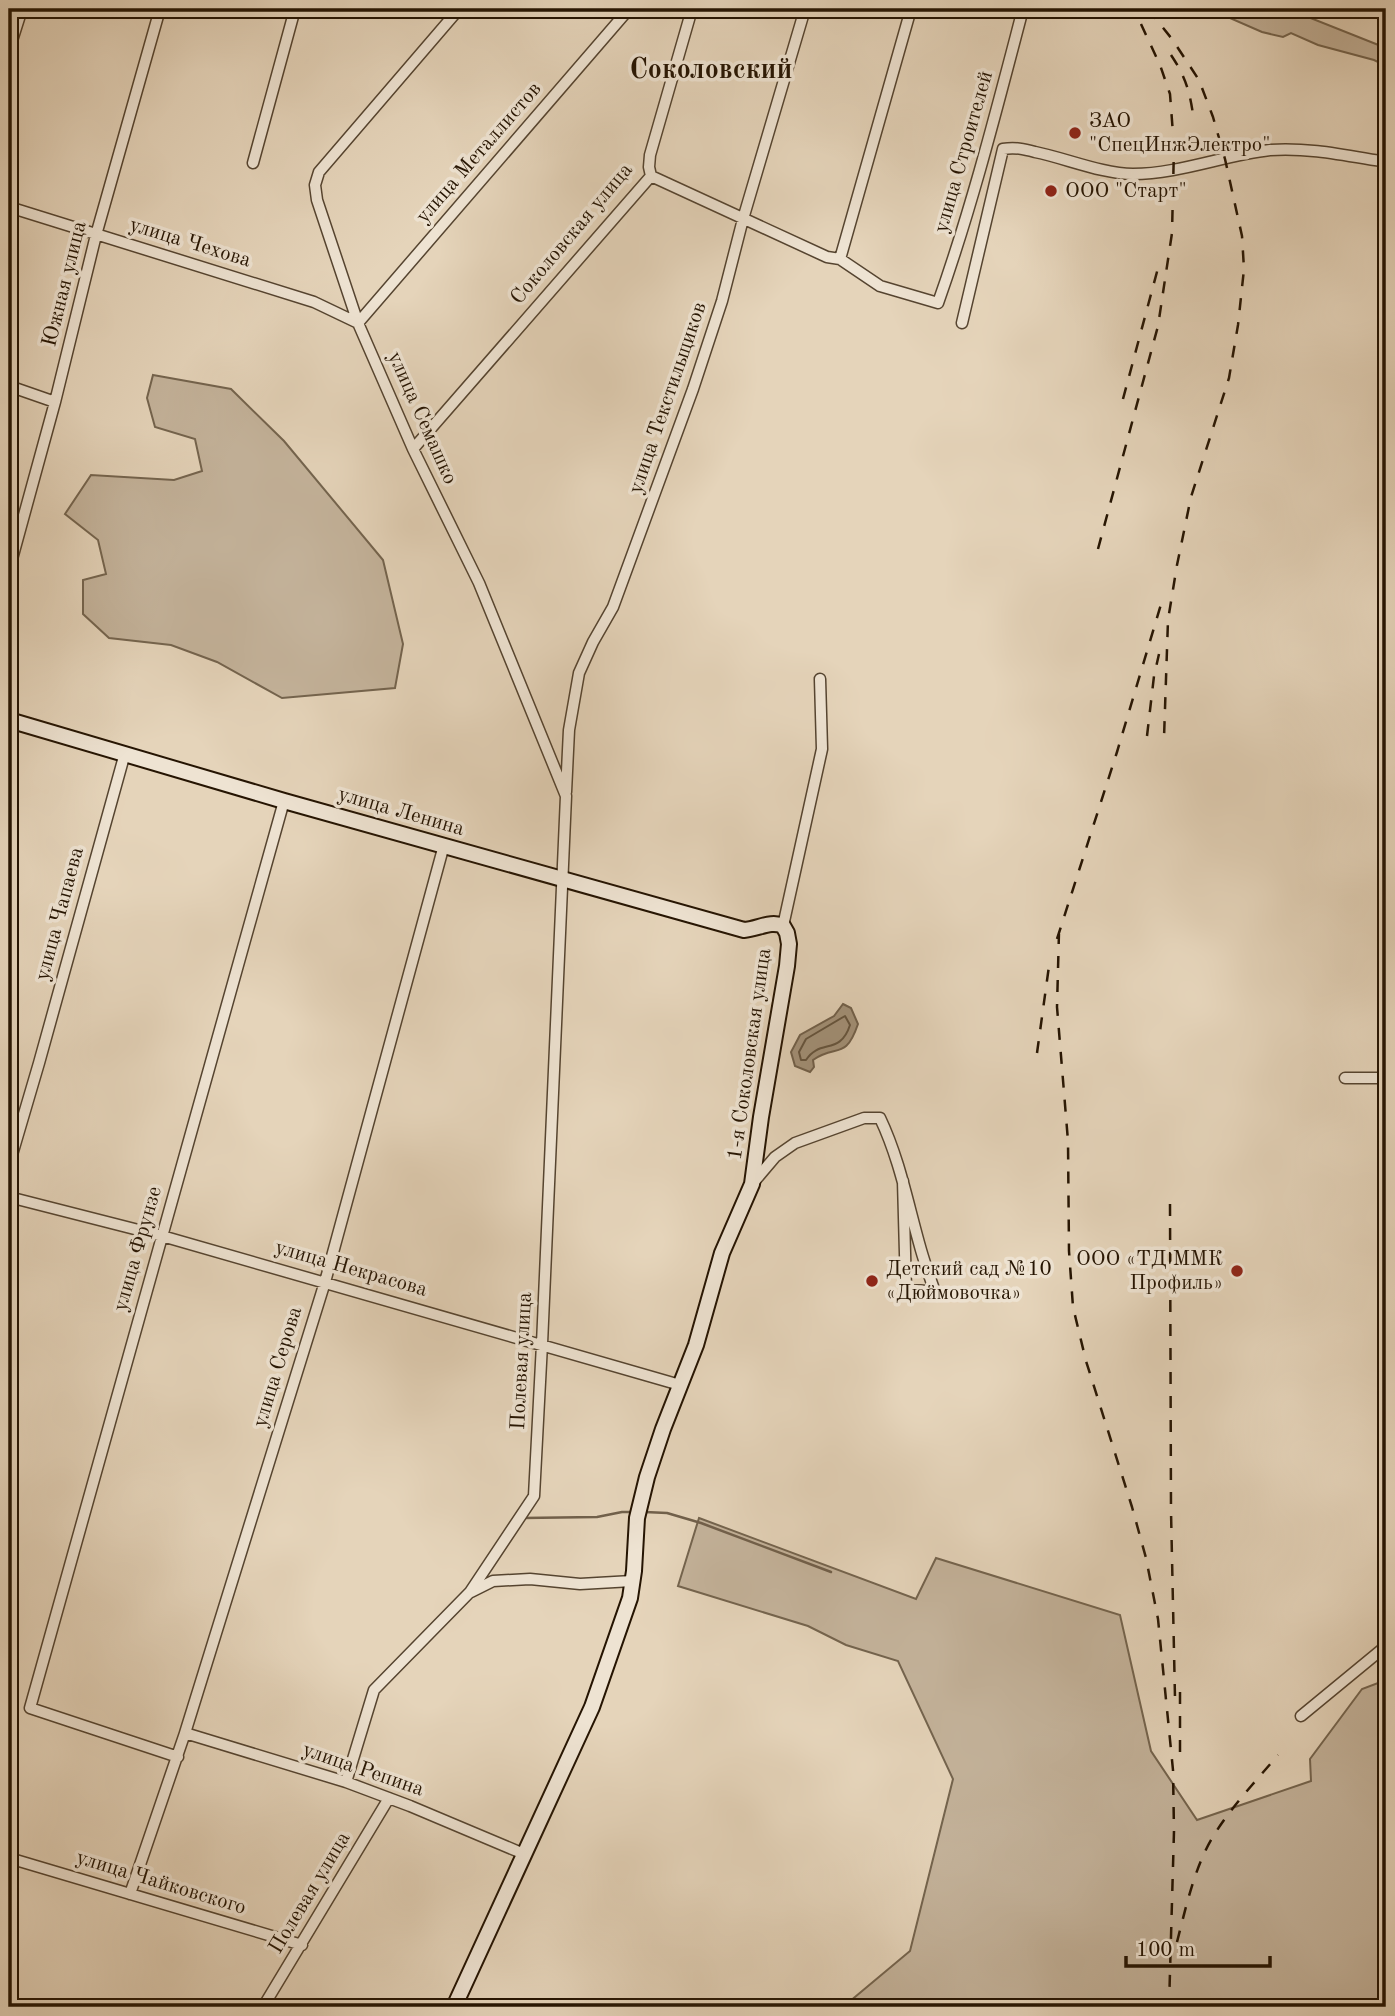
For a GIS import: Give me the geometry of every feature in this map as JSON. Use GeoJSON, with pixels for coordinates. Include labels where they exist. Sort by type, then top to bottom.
{"type":"FeatureCollection","features":[{"type":"Feature","properties":{"kind":"street"},"geometry":{"type":"LineString","coordinates":[[9,50],[22,9]]}},
{"type":"Feature","properties":{"kind":"street","name":"Южная улица"},"geometry":{"type":"LineString","coordinates":[[9,570],[14,533],[55,402],[96,235],[160,9]]}},
{"type":"Feature","properties":{"kind":"street"},"geometry":{"type":"LineString","coordinates":[[253,163],[295,9]]}},
{"type":"Feature","properties":{"kind":"street","name":"улица Семашко"},"geometry":{"type":"LineString","coordinates":[[459,9],[319,172],[315,185],[317,200],[358,323],[413,449],[479,583],[565,796],[561,879]]}},
{"type":"Feature","properties":{"kind":"street","name":"улица Металлистов"},"geometry":{"type":"LineString","coordinates":[[358,323],[629,9]]}},
{"type":"Feature","properties":{"kind":"street","name":"Соколовская улица"},"geometry":{"type":"LineString","coordinates":[[413,449],[651,176],[650,155],[692,9]]}},
{"type":"Feature","properties":{"kind":"street","name":"улица Текстильщиков"},"geometry":{"type":"LineString","coordinates":[[565,796],[569,730],[579,673],[613,607],[662,476],[722,301],[804,9]]}},
{"type":"Feature","properties":{"kind":"street"},"geometry":{"type":"LineString","coordinates":[[651,176],[827,257],[840,259],[911,9]]}},
{"type":"Feature","properties":{"kind":"street","name":"улица Строителей"},"geometry":{"type":"LineString","coordinates":[[840,259],[880,286],[938,303],[988,146],[1023,9]]}},
{"type":"Feature","properties":{"kind":"street"},"geometry":{"type":"LineString","coordinates":[[962,323],[1003,149],[1013,147],[1112,172],[1134,174],[1269,150],[1323,153],[1386,162]]}},
{"type":"Feature","properties":{"kind":"street","name":"улица Чехова"},"geometry":{"type":"LineString","coordinates":[[9,206],[314,302],[358,323]]}},
{"type":"Feature","properties":{"kind":"street"},"geometry":{"type":"LineString","coordinates":[[9,386],[55,402]]}},
{"type":"Feature","properties":{"kind":"street","name":"1-я Соколовская улица"},"geometry":{"type":"LineString","coordinates":[[454,2007],[592,1707],[630,1598],[638,1513],[647,1477],[696,1345],[722,1252],[752,1184],[787,966],[789,944],[783,926],[822,749],[820,679]]}},
{"type":"Feature","properties":{"kind":"street","name":"улица Ленина"},"geometry":{"type":"LineString","coordinates":[[9,720],[744,930],[761,928],[772,923],[783,926]]}},
{"type":"Feature","properties":{"kind":"street","name":"улица Чапаева"},"geometry":{"type":"LineString","coordinates":[[9,1165],[125,753]]}},
{"type":"Feature","properties":{"kind":"street","name":"улица Фрунзе"},"geometry":{"type":"LineString","coordinates":[[178,1757],[30,1709],[284,800]]}},
{"type":"Feature","properties":{"kind":"street","name":"улица Серова"},"geometry":{"type":"LineString","coordinates":[[130,1894],[186,1733],[325,1282],[444,845]]}},
{"type":"Feature","properties":{"kind":"street","name":"Полевая улица"},"geometry":{"type":"LineString","coordinates":[[340,1780],[374,1690],[470,1592],[534,1496],[561,879]]}},
{"type":"Feature","properties":{"kind":"street"},"geometry":{"type":"LineString","coordinates":[[1345,1078],[1386,1078]]}},
{"type":"Feature","properties":{"kind":"street"},"geometry":{"type":"LineString","coordinates":[[752,1184],[775,1157],[795,1143],[864,1118],[880,1118],[903,1181],[921,1252],[935,1292],[906,1289],[903,1181]]}},
{"type":"Feature","properties":{"kind":"street","name":"улица Некрасова"},"geometry":{"type":"LineString","coordinates":[[9,1197],[162,1236],[680,1385]]}},
{"type":"Feature","properties":{"kind":"street"},"geometry":{"type":"LineString","coordinates":[[470,1592],[493,1581],[530,1579],[579,1584],[632,1581]]}},
{"type":"Feature","properties":{"kind":"street"},"geometry":{"type":"LineString","coordinates":[[1301,1716],[1386,1646]]}},
{"type":"Feature","properties":{"kind":"street","name":"улица Репина"},"geometry":{"type":"LineString","coordinates":[[186,1733],[340,1780],[524,1854]]}},
{"type":"Feature","properties":{"kind":"street","name":"Полевая улица"},"geometry":{"type":"LineString","coordinates":[[263,2007],[389,1798]]}},
{"type":"Feature","properties":{"kind":"street","name":"улица Чайковского"},"geometry":{"type":"LineString","coordinates":[[9,1858],[302,1945]]}},
{"type":"Feature","properties":{"kind":"shaded area"},"geometry":{"type":"Polygon","coordinates":[[[1214,9],[1288,9],[1386,48],[1386,66],[1374,60],[1318,45],[1291,33],[1283,37],[1262,32],[1214,9]]]}},
{"type":"Feature","properties":{"kind":"shaded area"},"geometry":{"type":"Polygon","coordinates":[[[153,375],[231,389],[284,441],[383,560],[403,644],[395,688],[282,698],[217,662],[171,645],[109,638],[83,614],[83,580],[106,574],[98,540],[65,514],[91,475],[174,480],[202,471],[195,439],[155,427],[147,398],[153,375]]]}},
{"type":"Feature","properties":{"kind":"shaded area"},"geometry":{"type":"Polygon","coordinates":[[[699,1518],[916,1599],[936,1558],[1120,1615],[1151,1751],[1197,1820],[1311,1781],[1310,1759],[1362,1689],[1386,1680],[1386,2007],[843,2007],[910,1951],[953,1779],[898,1661],[846,1645],[808,1626],[678,1586],[699,1518]]]}},
{"type":"Feature","properties":{"kind":"water"},"geometry":{"type":"Polygon","coordinates":[[[843,1004],[851,1008],[858,1024],[849,1043],[844,1048],[813,1060],[814,1067],[810,1072],[795,1066],[791,1052],[800,1035],[834,1016],[843,1004]]]}},
{"type":"Feature","properties":{"kind":"waterway"},"geometry":{"type":"LineString","coordinates":[[523,1518],[597,1517],[635,1512]]}},
{"type":"Feature","properties":{"kind":"waterway"},"geometry":{"type":"LineString","coordinates":[[645,1512],[667,1513],[701,1523],[831,1572]]}},
{"type":"Feature","properties":{"kind":"railway"},"geometry":{"type":"LineString","coordinates":[[1098,549],[1158,326],[1172,233],[1174,147],[1170,94],[1160,65],[1134,9]]}},
{"type":"Feature","properties":{"kind":"railway"},"geometry":{"type":"LineString","coordinates":[[1148,9],[1199,80],[1213,117],[1242,236],[1244,269],[1229,378],[1191,497],[1177,565],[1168,620],[1164,738]]}},
{"type":"Feature","properties":{"kind":"railway"},"geometry":{"type":"LineString","coordinates":[[1357,9],[1386,20]]}},
{"type":"Feature","properties":{"kind":"railway"},"geometry":{"type":"LineString","coordinates":[[1171,55],[1187,86],[1194,121]]}},
{"type":"Feature","properties":{"kind":"railway"},"geometry":{"type":"LineString","coordinates":[[1123,399],[1158,268]]}},
{"type":"Feature","properties":{"kind":"railway"},"geometry":{"type":"LineString","coordinates":[[1057,939],[1162,601]]}},
{"type":"Feature","properties":{"kind":"railway"},"geometry":{"type":"LineString","coordinates":[[1147,736],[1159,654]]}},
{"type":"Feature","properties":{"kind":"railway"},"geometry":{"type":"LineString","coordinates":[[1059,932],[1057,1007],[1068,1141],[1069,1251],[1073,1307],[1086,1361],[1146,1558],[1158,1619],[1173,1770],[1169,2007]]}},
{"type":"Feature","properties":{"kind":"railway"},"geometry":{"type":"LineString","coordinates":[[1037,1053],[1049,966]]}},
{"type":"Feature","properties":{"kind":"railway"},"geometry":{"type":"LineString","coordinates":[[1170,1204],[1171,1511],[1175,1698]]}},
{"type":"Feature","properties":{"kind":"railway"},"geometry":{"type":"LineString","coordinates":[[1180,1689],[1180,1752]]}},
{"type":"Feature","properties":{"kind":"railway"},"geometry":{"type":"LineString","coordinates":[[1177,1942],[1192,1887],[1207,1847],[1228,1814],[1278,1755]]}},
{"type":"Feature","properties":{"kind":"place","name":"ЗАО \"СпецИнжЭлектро\""},"geometry":{"type":"Point","coordinates":[1075,133]}},
{"type":"Feature","properties":{"kind":"place","name":"ООО \"Старт\""},"geometry":{"type":"Point","coordinates":[1051,191]}},
{"type":"Feature","properties":{"kind":"place","name":"ООО «ТД ММК Профиль»"},"geometry":{"type":"Point","coordinates":[1237,1271]}},
{"type":"Feature","properties":{"kind":"place","name":"Детский сад №10 «Дюймовочка»"},"geometry":{"type":"Point","coordinates":[872,1281]}},
{"type":"Feature","properties":{"kind":"district","name":"Соколовский"},"geometry":{"type":"Point","coordinates":[711,71]}}]}
